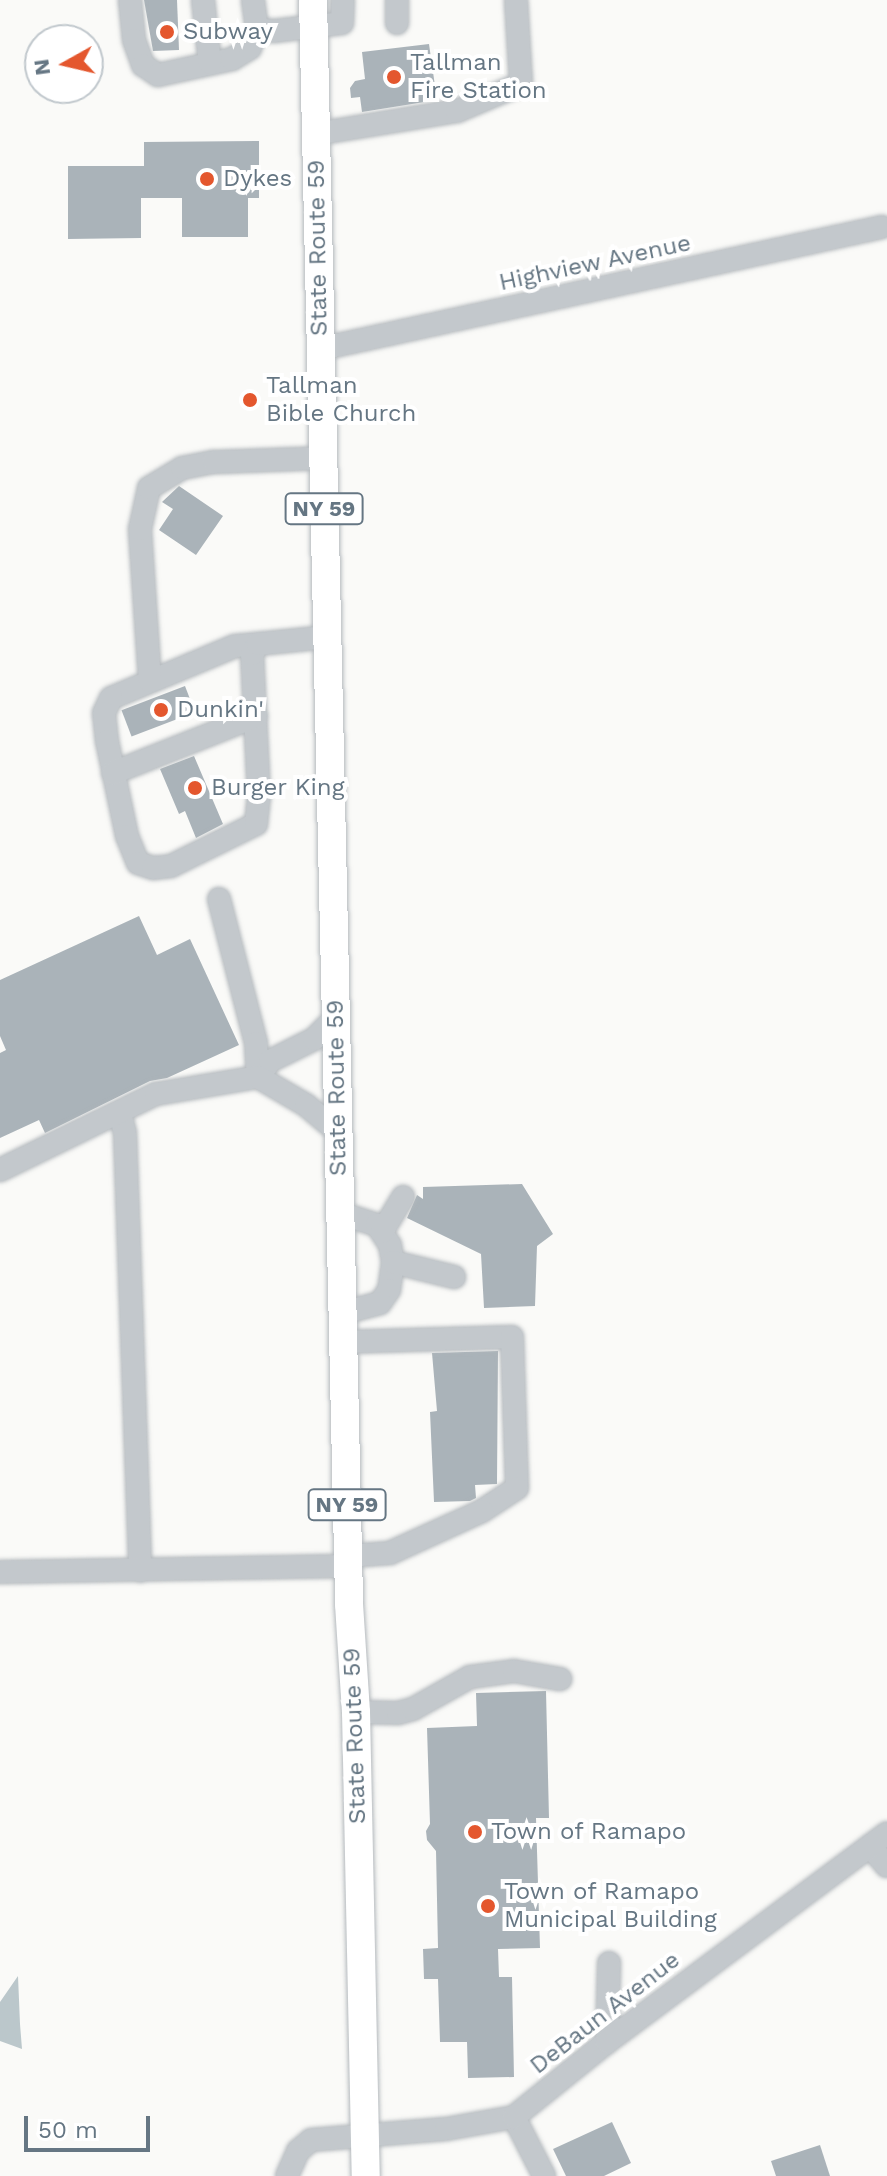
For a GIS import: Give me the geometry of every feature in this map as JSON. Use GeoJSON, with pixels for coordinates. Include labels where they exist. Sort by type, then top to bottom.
{"type":"FeatureCollection","features":[{"type":"Feature","properties":{"kind":"main road","name":"State Route 59"},"geometry":{"type":"LineString","coordinates":[[313,13],[348,1561],[356,1712],[366,2176]]}},
{"type":"Feature","properties":{"kind":"street"},"geometry":{"type":"LineString","coordinates":[[130,0],[134,40],[143,65],[158,75],[232,59],[250,48],[257,29],[253,0]]}},
{"type":"Feature","properties":{"kind":"street"},"geometry":{"type":"LineString","coordinates":[[203,0],[210,63]]}},
{"type":"Feature","properties":{"kind":"street"},"geometry":{"type":"LineString","coordinates":[[257,29],[274,31],[313,13],[342,23],[343,0]]}},
{"type":"Feature","properties":{"kind":"street"},"geometry":{"type":"LineString","coordinates":[[397,0],[397,23]]}},
{"type":"Feature","properties":{"kind":"street"},"geometry":{"type":"LineString","coordinates":[[315,134],[457,111],[521,84],[516,0]]}},
{"type":"Feature","properties":{"kind":"street","name":"Highview Avenue"},"geometry":{"type":"LineString","coordinates":[[320,349],[882,227]]}},
{"type":"Feature","properties":{"kind":"street"},"geometry":{"type":"LineString","coordinates":[[150,681],[140,529],[149,488],[182,468],[214,462],[322,458]]}},
{"type":"Feature","properties":{"kind":"street"},"geometry":{"type":"LineString","coordinates":[[258,644],[252,654],[259,796],[256,824],[171,866],[153,868],[138,863],[113,773],[104,713],[111,698],[235,646],[327,637]]}},
{"type":"Feature","properties":{"kind":"street"},"geometry":{"type":"LineString","coordinates":[[113,773],[256,716]]}},
{"type":"Feature","properties":{"kind":"street"},"geometry":{"type":"LineString","coordinates":[[219,899],[256,1043],[258,1077]]}},
{"type":"Feature","properties":{"kind":"street"},"geometry":{"type":"LineString","coordinates":[[258,1077],[270,1061],[314,1039],[336,1017]]}},
{"type":"Feature","properties":{"kind":"street"},"geometry":{"type":"LineString","coordinates":[[0,1170],[156,1094],[258,1077],[306,1105],[338,1132]]}},
{"type":"Feature","properties":{"kind":"street"},"geometry":{"type":"LineString","coordinates":[[120,1113],[125,1133],[140,1571]]}},
{"type":"Feature","properties":{"kind":"street"},"geometry":{"type":"LineString","coordinates":[[382,1232],[403,1197]]}},
{"type":"Feature","properties":{"kind":"street"},"geometry":{"type":"LineString","coordinates":[[340,1213],[364,1218],[382,1232],[393,1262],[389,1290],[380,1303],[343,1313]]}},
{"type":"Feature","properties":{"kind":"street"},"geometry":{"type":"LineString","coordinates":[[393,1262],[454,1277]]}},
{"type":"Feature","properties":{"kind":"street"},"geometry":{"type":"LineString","coordinates":[[0,1572],[140,1571],[348,1561],[390,1553],[482,1511],[517,1488],[512,1337],[343,1342]]}},
{"type":"Feature","properties":{"kind":"street"},"geometry":{"type":"LineString","coordinates":[[356,1712],[398,1713],[413,1709],[470,1677],[514,1671],[560,1679]]}},
{"type":"Feature","properties":{"kind":"street"},"geometry":{"type":"LineString","coordinates":[[879,1840],[887,1866]]}},
{"type":"Feature","properties":{"kind":"street","name":"DeBaun Avenue"},"geometry":{"type":"LineString","coordinates":[[287,2176],[302,2144],[446,2129],[514,2117],[607,2042],[879,1840]]}},
{"type":"Feature","properties":{"kind":"street"},"geometry":{"type":"LineString","coordinates":[[607,2042],[609,1963]]}},
{"type":"Feature","properties":{"kind":"street"},"geometry":{"type":"LineString","coordinates":[[514,2117],[544,2176]]}},
{"type":"Feature","properties":{"kind":"shaded area"},"geometry":{"type":"Polygon","coordinates":[[[18,1976],[22,2049],[0,2041],[0,2002],[18,1976]]]}},
{"type":"Feature","properties":{"kind":"building"},"geometry":{"type":"Polygon","coordinates":[[[144,0],[177,0],[179,50],[153,51],[144,0]]]}},
{"type":"Feature","properties":{"kind":"building"},"geometry":{"type":"Polygon","coordinates":[[[429,44],[437,100],[362,112],[360,97],[351,98],[350,88],[355,81],[365,79],[362,52],[429,44]]]}},
{"type":"Feature","properties":{"kind":"building"},"geometry":{"type":"Polygon","coordinates":[[[259,141],[259,198],[248,198],[248,237],[182,237],[182,198],[141,198],[141,238],[68,239],[68,166],[144,166],[144,142],[259,141]]]}},
{"type":"Feature","properties":{"kind":"building"},"geometry":{"type":"Polygon","coordinates":[[[179,486],[223,516],[196,555],[159,530],[173,509],[162,502],[179,486]]]}},
{"type":"Feature","properties":{"kind":"building"},"geometry":{"type":"Polygon","coordinates":[[[185,686],[195,712],[132,737],[122,710],[185,686]]]}},
{"type":"Feature","properties":{"kind":"building"},"geometry":{"type":"Polygon","coordinates":[[[194,756],[223,824],[196,838],[185,811],[179,814],[160,769],[194,756]]]}},
{"type":"Feature","properties":{"kind":"building"},"geometry":{"type":"Polygon","coordinates":[[[139,916],[157,955],[190,939],[239,1045],[167,1078],[150,1081],[45,1133],[39,1120],[0,1138],[0,1053],[6,1050],[0,1036],[0,980],[139,916]]]}},
{"type":"Feature","properties":{"kind":"building"},"geometry":{"type":"Polygon","coordinates":[[[522,1184],[553,1234],[537,1246],[535,1306],[484,1308],[481,1254],[407,1218],[417,1195],[423,1199],[423,1187],[522,1184]]]}},
{"type":"Feature","properties":{"kind":"building"},"geometry":{"type":"Polygon","coordinates":[[[498,1351],[497,1484],[475,1485],[476,1498],[470,1501],[434,1502],[430,1412],[437,1411],[432,1353],[498,1351]]]}},
{"type":"Feature","properties":{"kind":"building","name":"Town of Ramapo Municipal Building"},"geometry":{"type":"Polygon","coordinates":[[[546,1691],[549,1818],[536,1818],[540,1948],[498,1949],[499,1977],[512,1977],[514,2077],[468,2078],[467,2042],[440,2042],[438,1979],[424,1979],[423,1949],[438,1948],[436,1851],[427,1840],[426,1831],[430,1824],[427,1728],[477,1726],[476,1693],[546,1691]]]}},
{"type":"Feature","properties":{"kind":"building"},"geometry":{"type":"Polygon","coordinates":[[[612,2122],[631,2163],[604,2176],[566,2176],[553,2149],[612,2122]]]}},
{"type":"Feature","properties":{"kind":"building"},"geometry":{"type":"Polygon","coordinates":[[[820,2145],[830,2176],[776,2176],[771,2161],[820,2145]]]}},
{"type":"Feature","properties":{"kind":"place","name":"Subway"},"geometry":{"type":"Point","coordinates":[167,32]}},
{"type":"Feature","properties":{"kind":"place","name":"Tallman Fire Station"},"geometry":{"type":"Point","coordinates":[394,77]}},
{"type":"Feature","properties":{"kind":"place","name":"Dykes"},"geometry":{"type":"Point","coordinates":[207,179]}},
{"type":"Feature","properties":{"kind":"place","name":"Tallman Bible Church"},"geometry":{"type":"Point","coordinates":[250,400]}},
{"type":"Feature","properties":{"kind":"place","name":"Dunkin'"},"geometry":{"type":"Point","coordinates":[161,710]}},
{"type":"Feature","properties":{"kind":"place","name":"Burger King"},"geometry":{"type":"Point","coordinates":[195,788]}},
{"type":"Feature","properties":{"kind":"place","name":"Town of Ramapo"},"geometry":{"type":"Point","coordinates":[475,1832]}},
{"type":"Feature","properties":{"kind":"place","name":"Town of Ramapo Municipal Building"},"geometry":{"type":"Point","coordinates":[488,1906]}}]}
